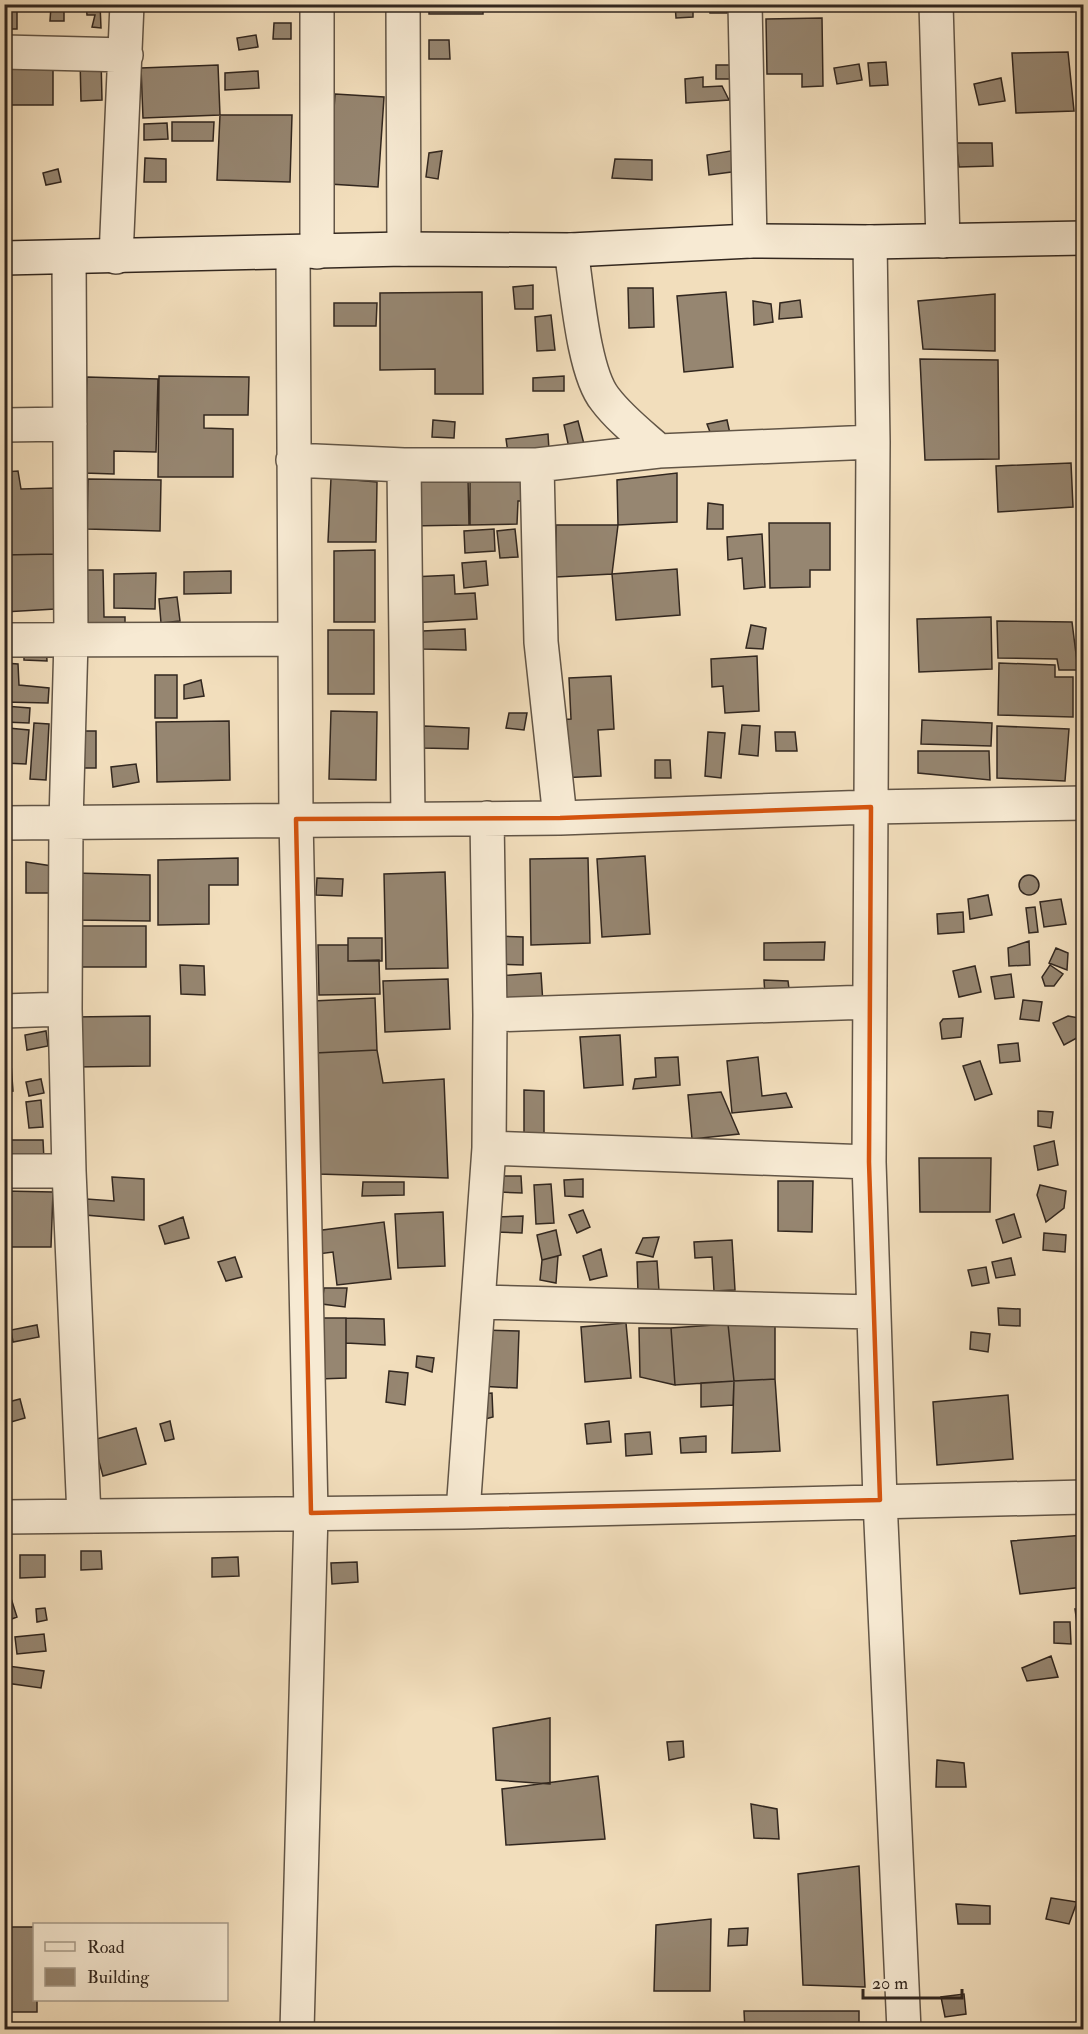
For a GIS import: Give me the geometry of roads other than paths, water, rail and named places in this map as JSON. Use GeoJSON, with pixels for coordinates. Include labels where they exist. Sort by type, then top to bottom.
{"type":"FeatureCollection","features":[{"type":"Feature","properties":{"kind":"street"},"geometry":{"type":"LineString","coordinates":[[116,257],[127,4]]}},
{"type":"Feature","properties":{"kind":"street"},"geometry":{"type":"LineString","coordinates":[[297,2030],[311,1513],[296,819],[293,460],[317,4]]}},
{"type":"Feature","properties":{"kind":"street"},"geometry":{"type":"LineString","coordinates":[[403,4],[404,249]]}},
{"type":"Feature","properties":{"kind":"street"},"geometry":{"type":"LineString","coordinates":[[745,4],[750,242]]}},
{"type":"Feature","properties":{"kind":"street"},"geometry":{"type":"LineString","coordinates":[[936,4],[943,241]]}},
{"type":"Feature","properties":{"kind":"street"},"geometry":{"type":"LineString","coordinates":[[4,52],[126,55]]}},
{"type":"Feature","properties":{"kind":"street"},"geometry":{"type":"LineString","coordinates":[[4,258],[404,249],[571,250],[750,242],[870,243],[1083,238]]}},
{"type":"Feature","properties":{"kind":"street"},"geometry":{"type":"LineString","coordinates":[[870,243],[873,442],[869,1162],[880,1500],[904,2030]]}},
{"type":"Feature","properties":{"kind":"street"},"geometry":{"type":"LineString","coordinates":[[571,250],[592,377],[604,399],[659,451]]}},
{"type":"Feature","properties":{"kind":"street"},"geometry":{"type":"LineString","coordinates":[[69,257],[71,640],[66,822],[65,1009],[69,1170],[84,1516]]}},
{"type":"Feature","properties":{"kind":"street"},"geometry":{"type":"LineString","coordinates":[[4,425],[70,424]]}},
{"type":"Feature","properties":{"kind":"street"},"geometry":{"type":"LineString","coordinates":[[293,460],[404,465],[537,465],[659,451],[873,442]]}},
{"type":"Feature","properties":{"kind":"street"},"geometry":{"type":"LineString","coordinates":[[404,465],[408,819]]}},
{"type":"Feature","properties":{"kind":"street"},"geometry":{"type":"LineString","coordinates":[[537,465],[541,642],[560,818]]}},
{"type":"Feature","properties":{"kind":"street"},"geometry":{"type":"LineString","coordinates":[[4,640],[295,639]]}},
{"type":"Feature","properties":{"kind":"street"},"geometry":{"type":"LineString","coordinates":[[4,824],[296,819],[560,818],[871,807],[1083,803]]}},
{"type":"Feature","properties":{"kind":"street"},"geometry":{"type":"LineString","coordinates":[[463,1512],[489,1148],[490,1015],[487,818]]}},
{"type":"Feature","properties":{"kind":"street"},"geometry":{"type":"LineString","coordinates":[[490,1015],[869,1002]]}},
{"type":"Feature","properties":{"kind":"street"},"geometry":{"type":"LineString","coordinates":[[4,1011],[65,1009]]}},
{"type":"Feature","properties":{"kind":"street"},"geometry":{"type":"LineString","coordinates":[[489,1148],[869,1162]]}},
{"type":"Feature","properties":{"kind":"street"},"geometry":{"type":"LineString","coordinates":[[4,1171],[69,1170]]}},
{"type":"Feature","properties":{"kind":"street"},"geometry":{"type":"LineString","coordinates":[[479,1302],[873,1312]]}},
{"type":"Feature","properties":{"kind":"street"},"geometry":{"type":"LineString","coordinates":[[4,1517],[463,1512],[880,1500],[1083,1497]]}}]}
